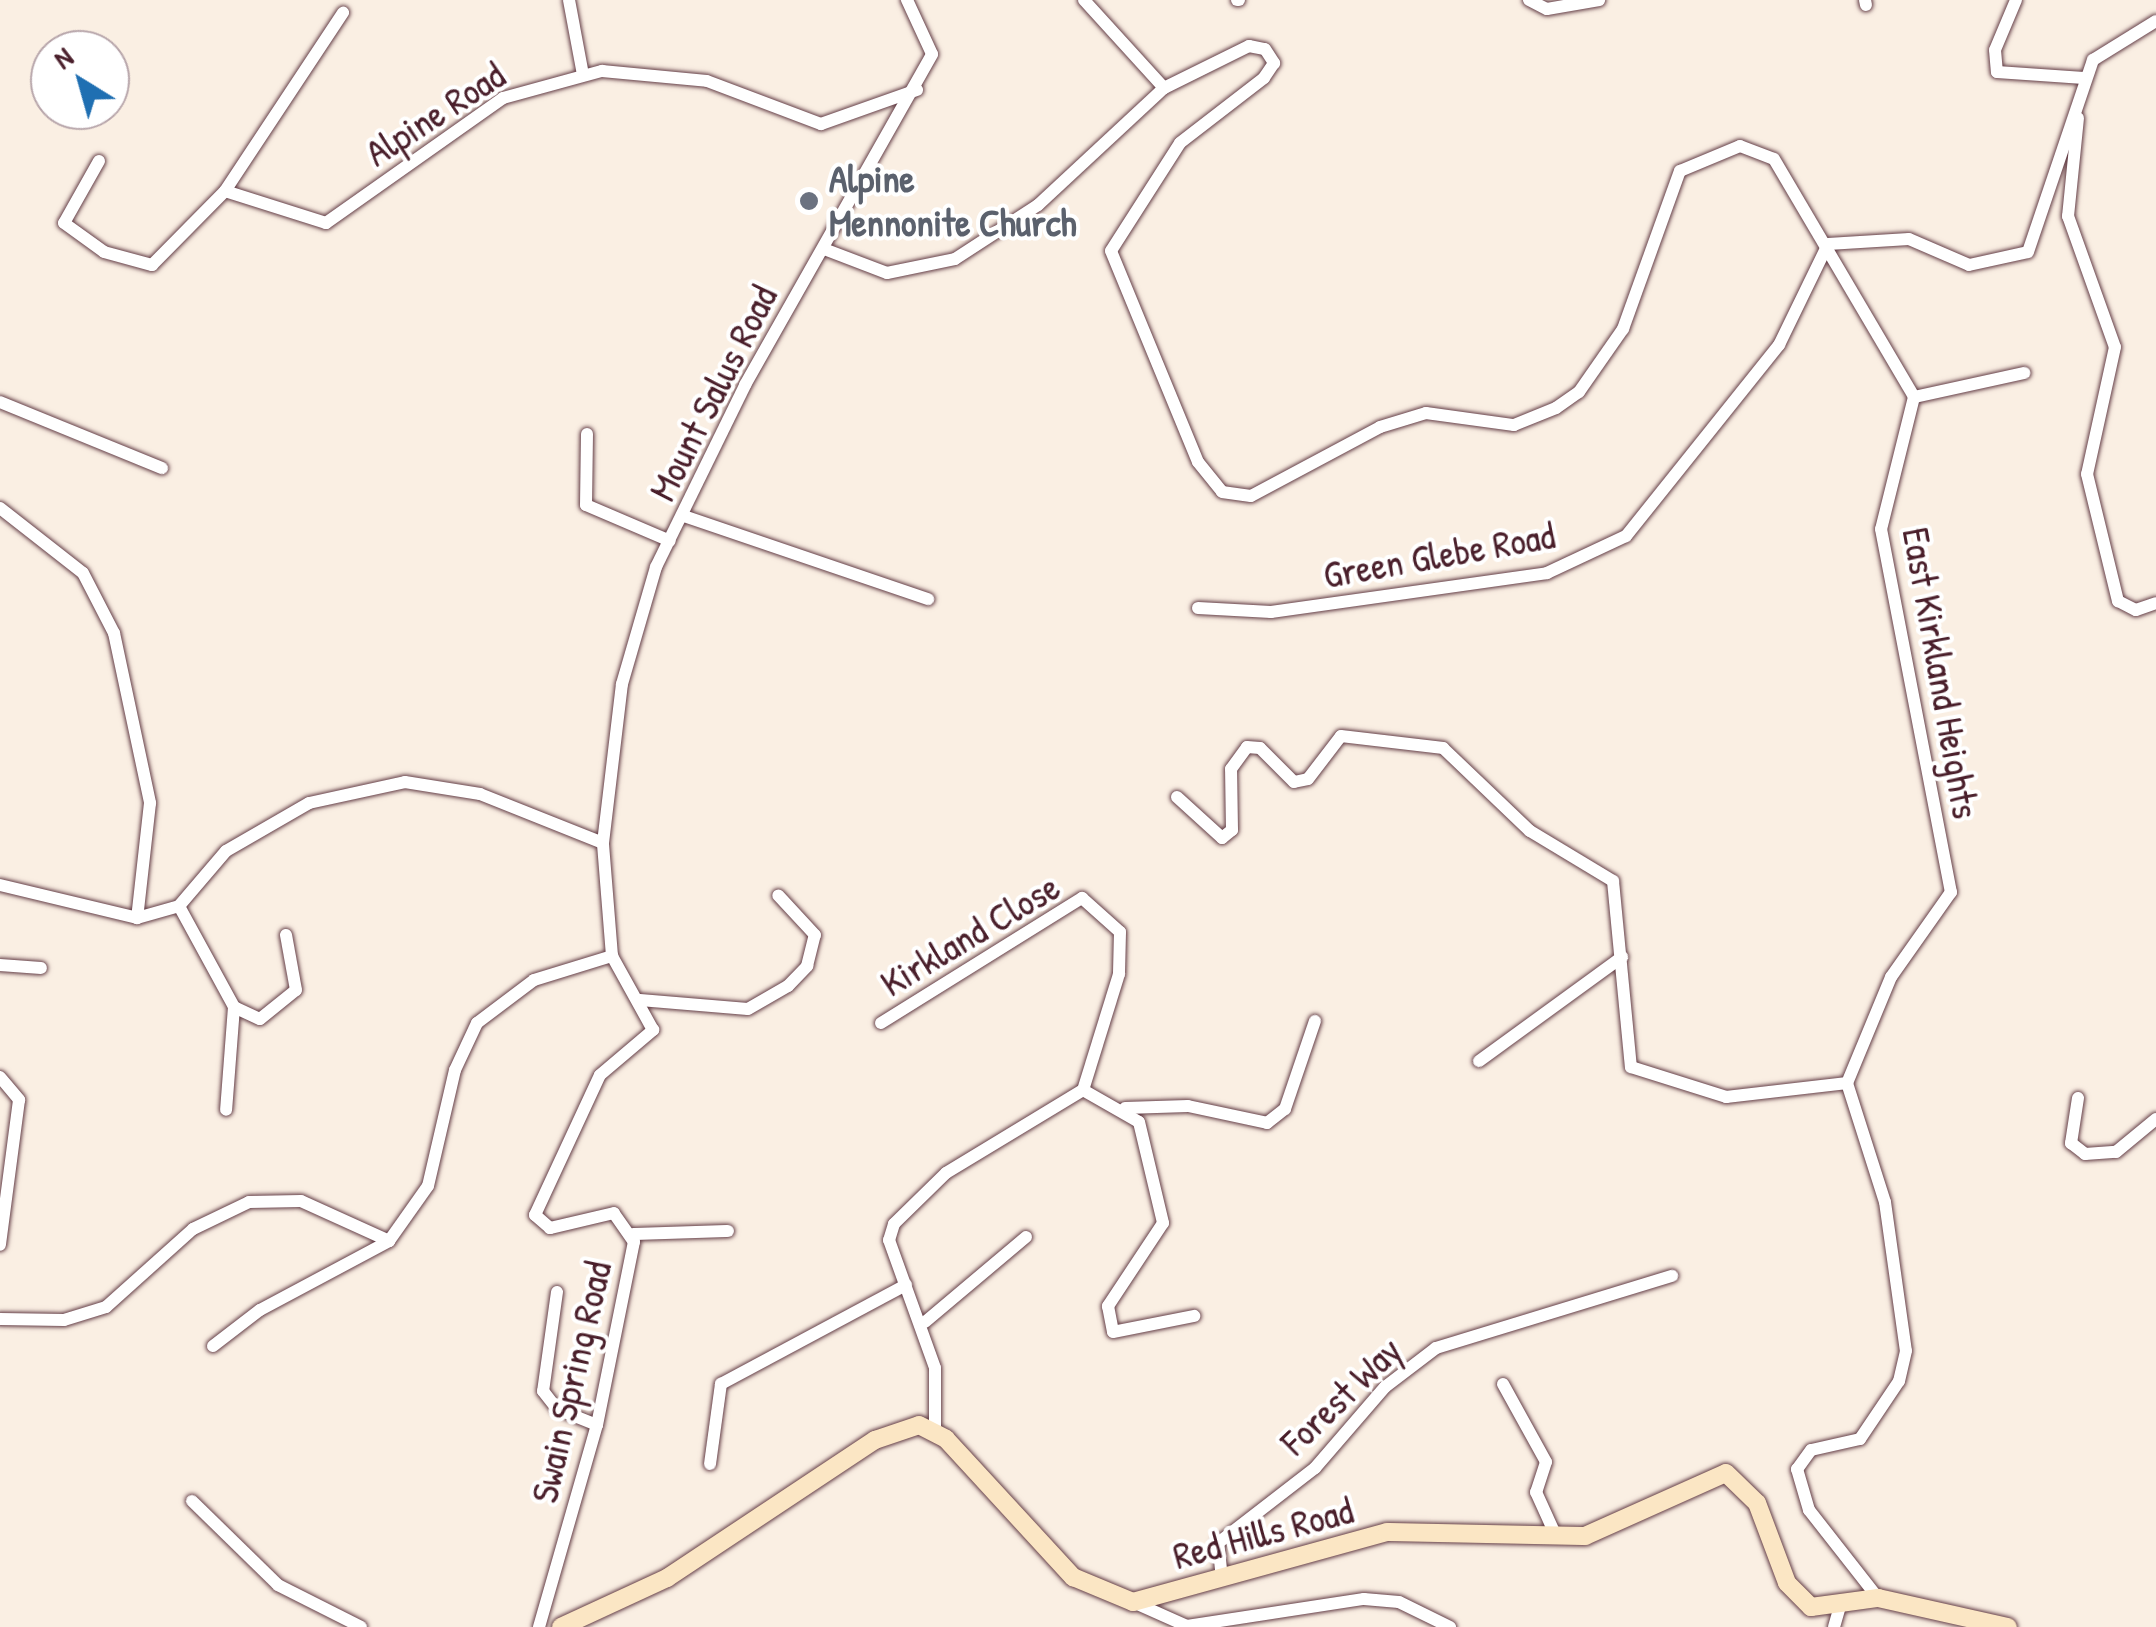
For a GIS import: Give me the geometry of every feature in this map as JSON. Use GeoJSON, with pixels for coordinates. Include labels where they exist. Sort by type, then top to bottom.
{"type":"FeatureCollection","features":[{"type":"Feature","properties":{"kind":"main road"},"geometry":{"type":"LineString","coordinates":[[561,1627],[667,1578],[875,1440],[899,1428],[935,1431]]}},
{"type":"Feature","properties":{"kind":"main road","name":"Red Hills Road"},"geometry":{"type":"LineString","coordinates":[[935,1431],[1073,1578],[1133,1602],[1387,1532],[1584,1536],[1726,1473],[1757,1503],[1800,1600],[1837,1618],[1878,1598],[2008,1627]]}},
{"type":"Feature","properties":{"kind":"street"},"geometry":{"type":"LineString","coordinates":[[569,0],[583,75]]}},
{"type":"Feature","properties":{"kind":"street","name":"Mount Salus Road"},"geometry":{"type":"LineString","coordinates":[[603,843],[622,684],[670,541],[824,250],[917,90],[931,42],[907,0]]}},
{"type":"Feature","properties":{"kind":"street"},"geometry":{"type":"LineString","coordinates":[[1084,0],[1164,88]]}},
{"type":"Feature","properties":{"kind":"street"},"geometry":{"type":"LineString","coordinates":[[1529,0],[1547,9],[1599,0]]}},
{"type":"Feature","properties":{"kind":"street"},"geometry":{"type":"LineString","coordinates":[[2016,0],[1995,50],[1997,72],[2084,78]]}},
{"type":"Feature","properties":{"kind":"street"},"geometry":{"type":"LineString","coordinates":[[99,161],[64,223],[104,252],[152,265],[225,191],[344,13]]}},
{"type":"Feature","properties":{"kind":"street"},"geometry":{"type":"LineString","coordinates":[[2156,21],[2103,47],[2084,78],[2068,216],[2115,347],[2088,474],[2118,600],[2136,610],[2156,603]]}},
{"type":"Feature","properties":{"kind":"street"},"geometry":{"type":"LineString","coordinates":[[824,250],[886,273],[955,259],[1038,205],[1164,88],[1249,46],[1274,63],[1180,144],[1110,251],[1198,462],[1222,492],[1238,496],[1266,492],[1380,427],[1442,413],[1514,425],[1579,392],[1654,263],[1668,187],[1705,155],[1740,146],[1774,159],[1828,244],[1914,397],[2024,373]]}},
{"type":"Feature","properties":{"kind":"street","name":"Alpine Road"},"geometry":{"type":"LineString","coordinates":[[225,191],[326,224],[503,98],[583,75],[655,71],[707,81],[821,124],[917,90]]}},
{"type":"Feature","properties":{"kind":"street"},"geometry":{"type":"LineString","coordinates":[[1828,244],[1910,239],[1969,264],[2028,252],[2078,107]]}},
{"type":"Feature","properties":{"kind":"street","name":"Green Glebe Road"},"geometry":{"type":"LineString","coordinates":[[1198,608],[1271,612],[1547,574],[1626,536],[1779,345],[1828,244]]}},
{"type":"Feature","properties":{"kind":"street","name":"East Kirkland Heights"},"geometry":{"type":"LineString","coordinates":[[1847,1083],[1891,977],[1952,892],[1881,529],[1914,397]]}},
{"type":"Feature","properties":{"kind":"street"},"geometry":{"type":"LineString","coordinates":[[0,402],[162,468]]}},
{"type":"Feature","properties":{"kind":"street"},"geometry":{"type":"LineString","coordinates":[[586,434],[586,506],[670,541]]}},
{"type":"Feature","properties":{"kind":"street"},"geometry":{"type":"LineString","coordinates":[[0,508],[83,573],[114,633],[150,803],[137,918]]}},
{"type":"Feature","properties":{"kind":"street"},"geometry":{"type":"LineString","coordinates":[[684,516],[928,599]]}},
{"type":"Feature","properties":{"kind":"street"},"geometry":{"type":"LineString","coordinates":[[1177,797],[1222,838],[1232,830],[1230,768],[1247,747],[1260,748],[1294,782],[1308,780],[1341,736],[1444,748],[1530,830],[1604,871],[1616,888],[1627,1059],[1646,1076],[1726,1096],[1847,1083],[1884,1202],[1906,1351],[1898,1382],[1860,1439],[1812,1450],[1797,1470],[1809,1510],[1878,1598]]}},
{"type":"Feature","properties":{"kind":"street"},"geometry":{"type":"LineString","coordinates":[[0,885],[137,918],[179,906],[226,850],[308,803],[404,782],[480,794],[603,843],[612,956],[640,1000],[748,1008],[788,986],[807,966],[815,936],[778,894]]}},
{"type":"Feature","properties":{"kind":"street","name":"Kirkland Close"},"geometry":{"type":"LineString","coordinates":[[882,1023],[1082,898],[1095,900],[1120,932],[1119,974],[1083,1090]]}},
{"type":"Feature","properties":{"kind":"street"},"geometry":{"type":"LineString","coordinates":[[179,906],[234,1006],[250,1020],[290,998],[298,968],[286,935]]}},
{"type":"Feature","properties":{"kind":"street"},"geometry":{"type":"LineString","coordinates":[[213,1346],[260,1310],[389,1241],[428,1186],[455,1070],[477,1023],[534,980],[612,956]]}},
{"type":"Feature","properties":{"kind":"street"},"geometry":{"type":"LineString","coordinates":[[1479,1061],[1622,957]]}},
{"type":"Feature","properties":{"kind":"street"},"geometry":{"type":"LineString","coordinates":[[0,965],[41,968]]}},
{"type":"Feature","properties":{"kind":"street","name":"Swain Spring Road"},"geometry":{"type":"LineString","coordinates":[[539,1627],[596,1425],[633,1234],[608,1212],[550,1228],[534,1215],[600,1075],[651,1035],[640,1000]]}},
{"type":"Feature","properties":{"kind":"street"},"geometry":{"type":"LineString","coordinates":[[226,1110],[234,1006]]}},
{"type":"Feature","properties":{"kind":"street"},"geometry":{"type":"LineString","coordinates":[[935,1431],[925,1322],[889,1240],[904,1213],[960,1163],[1083,1090],[1125,1108],[1188,1106],[1267,1122],[1284,1109],[1315,1022]]}},
{"type":"Feature","properties":{"kind":"street"},"geometry":{"type":"LineString","coordinates":[[0,1078],[19,1100],[0,1245]]}},
{"type":"Feature","properties":{"kind":"street"},"geometry":{"type":"LineString","coordinates":[[2078,1098],[2071,1142],[2085,1154],[2116,1152],[2156,1119]]}},
{"type":"Feature","properties":{"kind":"street"},"geometry":{"type":"LineString","coordinates":[[1125,1108],[1148,1139],[1163,1223],[1108,1306],[1109,1323],[1127,1333],[1194,1316]]}},
{"type":"Feature","properties":{"kind":"street"},"geometry":{"type":"LineString","coordinates":[[0,1320],[64,1320],[106,1307],[193,1230],[249,1202],[301,1201],[389,1241]]}},
{"type":"Feature","properties":{"kind":"street"},"geometry":{"type":"LineString","coordinates":[[633,1234],[728,1230]]}},
{"type":"Feature","properties":{"kind":"street"},"geometry":{"type":"LineString","coordinates":[[925,1322],[1026,1237]]}},
{"type":"Feature","properties":{"kind":"street","name":"Forest Way"},"geometry":{"type":"LineString","coordinates":[[1222,1579],[1218,1543],[1315,1468],[1384,1387],[1436,1348],[1672,1276]]}},
{"type":"Feature","properties":{"kind":"street"},"geometry":{"type":"LineString","coordinates":[[710,1464],[721,1384],[906,1284]]}},
{"type":"Feature","properties":{"kind":"street"},"geometry":{"type":"LineString","coordinates":[[558,1292],[543,1391],[557,1409],[596,1425]]}},
{"type":"Feature","properties":{"kind":"street"},"geometry":{"type":"LineString","coordinates":[[1503,1384],[1546,1462],[1536,1492],[1556,1536]]}},
{"type":"Feature","properties":{"kind":"street"},"geometry":{"type":"LineString","coordinates":[[192,1500],[278,1585],[362,1627]]}},
{"type":"Feature","properties":{"kind":"street"},"geometry":{"type":"LineString","coordinates":[[1133,1602],[1187,1626],[1364,1598],[1399,1602],[1450,1627]]}},
{"type":"Feature","properties":{"kind":"place","name":"Alpine Mennonite Church"},"geometry":{"type":"Point","coordinates":[809,201]}}]}
